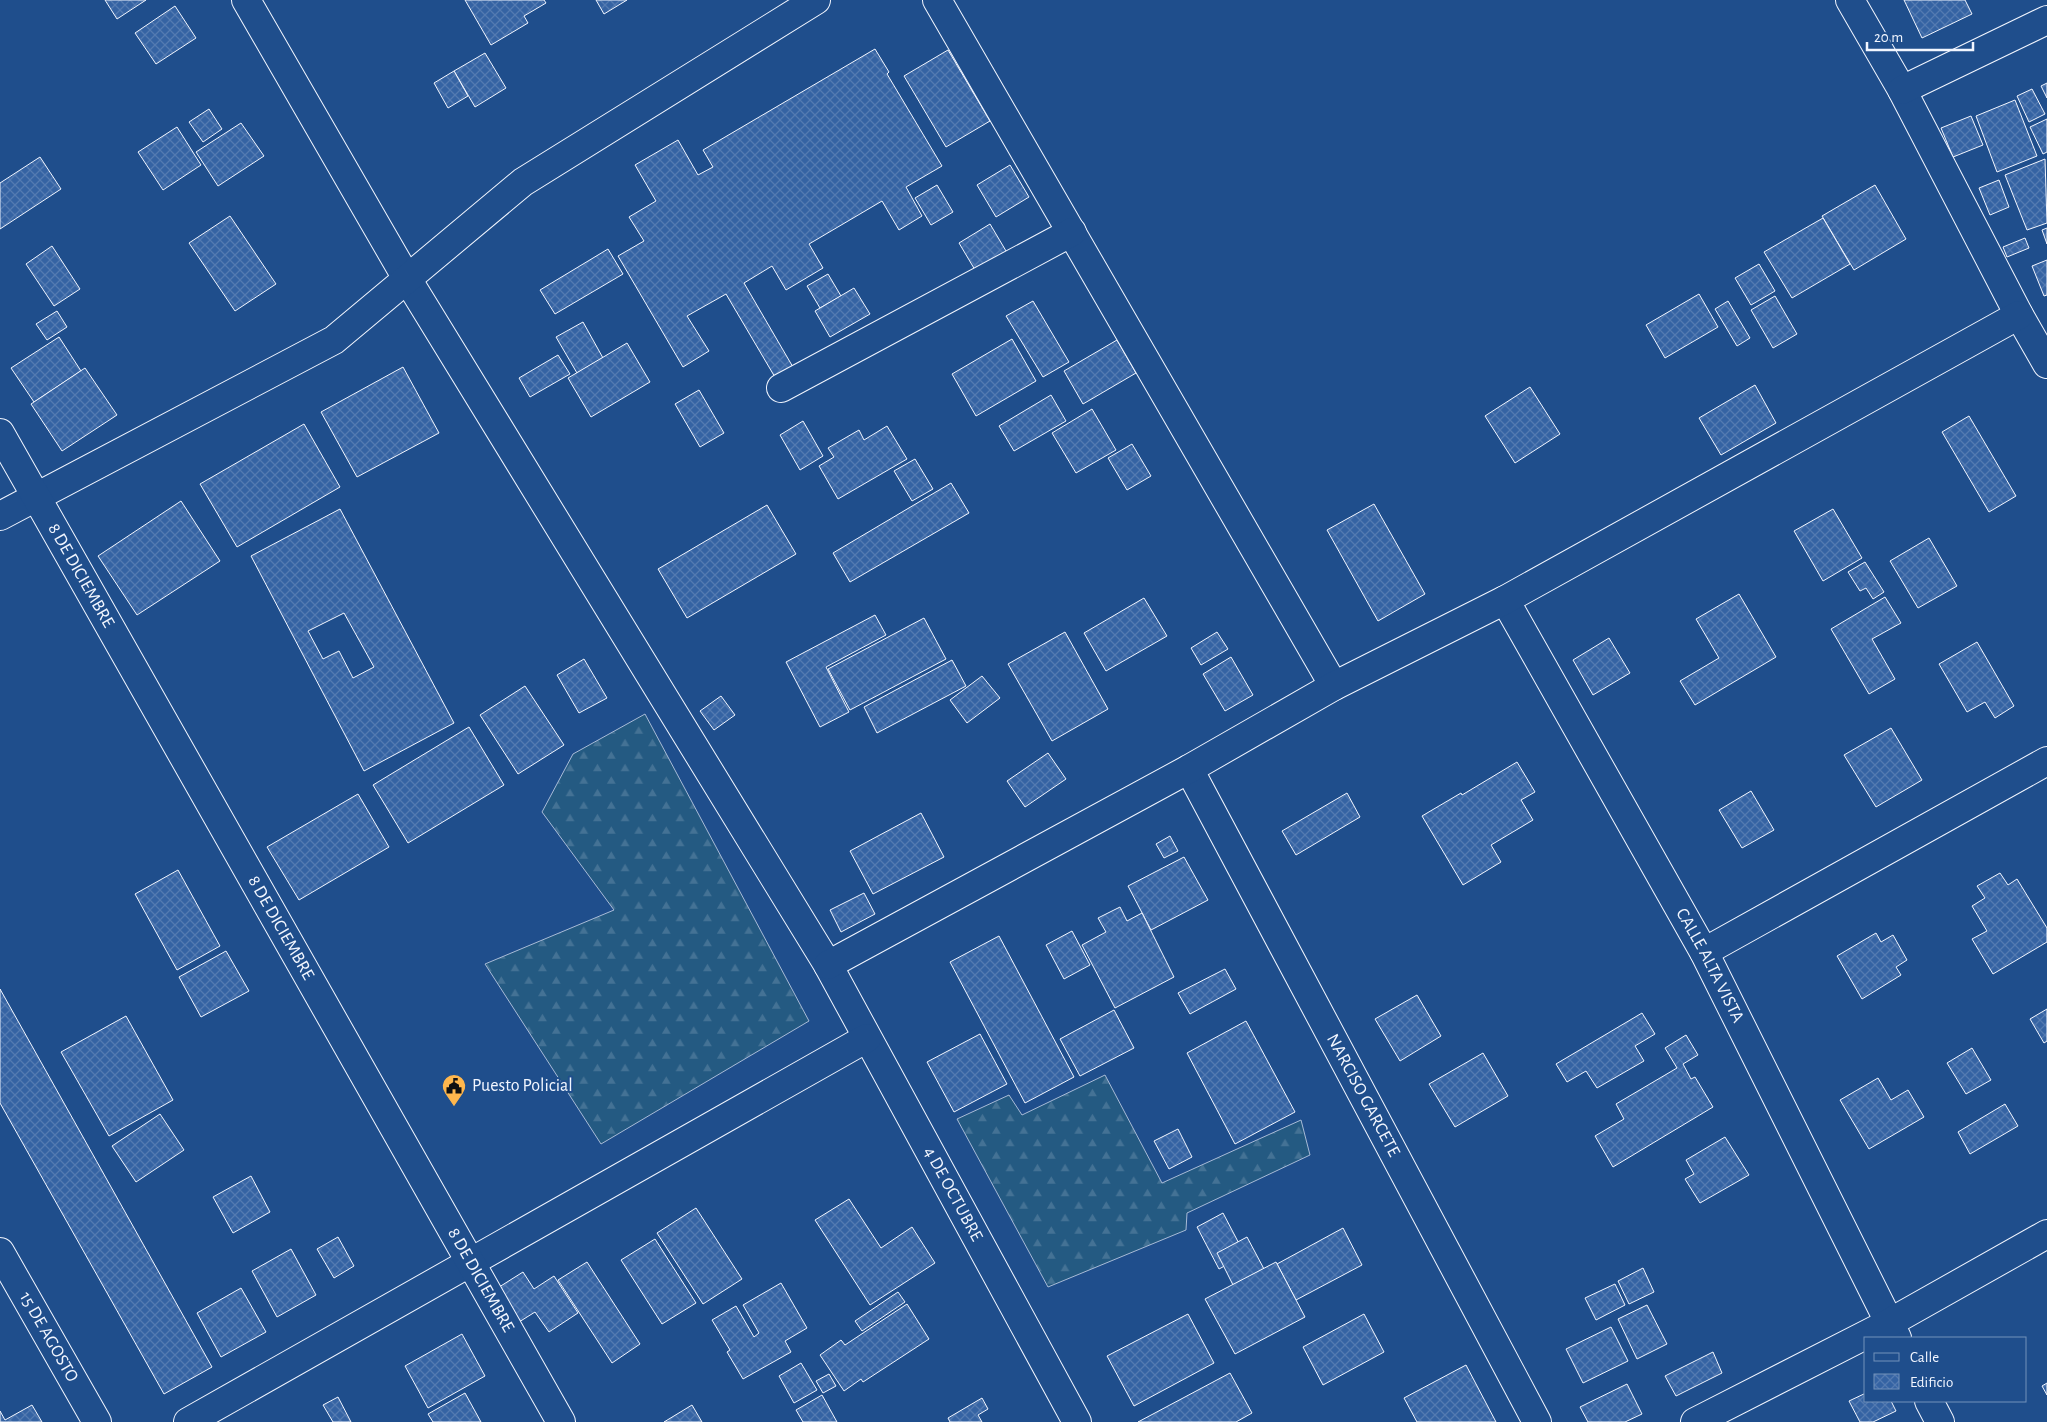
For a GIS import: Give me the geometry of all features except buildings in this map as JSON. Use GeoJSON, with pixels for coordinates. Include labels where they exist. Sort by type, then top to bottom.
{"type":"FeatureCollection","features":[{"type":"Feature","properties":{"kind":"street","name":"4 DE OCTUBRE"},"geometry":{"type":"LineString","coordinates":[[246,0],[406,277],[828,965],[1077,1422]]}},
{"type":"Feature","properties":{"kind":"street"},"geometry":{"type":"LineString","coordinates":[[0,516],[334,340],[406,277],[523,182],[816,0]]}},
{"type":"Feature","properties":{"kind":"street"},"geometry":{"type":"LineString","coordinates":[[937,0],[1334,686]]}},
{"type":"Feature","properties":{"kind":"street"},"geometry":{"type":"LineString","coordinates":[[1850,0],[1902,90],[2019,315],[2047,364]]}},
{"type":"Feature","properties":{"kind":"street"},"geometry":{"type":"LineString","coordinates":[[1902,90],[2047,20]]}},
{"type":"Feature","properties":{"kind":"street"},"geometry":{"type":"LineString","coordinates":[[780,388],[1072,232]]}},
{"type":"Feature","properties":{"kind":"street"},"geometry":{"type":"LineString","coordinates":[[828,965],[1189,769],[1334,686],[1505,600],[2019,315]]}},
{"type":"Feature","properties":{"kind":"street","name":"8 DE DICIEMBRE"},"geometry":{"type":"LineString","coordinates":[[0,433],[561,1422]]}},
{"type":"Feature","properties":{"kind":"street","name":"CALLE ALTA VISTA"},"geometry":{"type":"LineString","coordinates":[[1505,600],[1704,952],[1893,1331]]}},
{"type":"Feature","properties":{"kind":"street"},"geometry":{"type":"LineString","coordinates":[[1704,952],[2047,761]]}},
{"type":"Feature","properties":{"kind":"street","name":"NARCISO GARCETE"},"geometry":{"type":"LineString","coordinates":[[1189,769],[1537,1422]]}},
{"type":"Feature","properties":{"kind":"street"},"geometry":{"type":"LineString","coordinates":[[188,1422],[867,1038]]}},
{"type":"Feature","properties":{"kind":"street"},"geometry":{"type":"LineString","coordinates":[[1880,1337],[1893,1331],[2047,1234]]}},
{"type":"Feature","properties":{"kind":"street","name":"15 DE AGOSTO"},"geometry":{"type":"LineString","coordinates":[[0,1252],[97,1422]]}},
{"type":"Feature","properties":{"kind":"street"},"geometry":{"type":"LineString","coordinates":[[1695,1422],[1864,1344]]}},
{"type":"Feature","properties":{"kind":"street"},"geometry":{"type":"LineString","coordinates":[[1930,1402],[1940,1422]]}},
{"type":"Feature","properties":{"kind":"green space"},"geometry":{"type":"Polygon","coordinates":[[[645,714],[809,1021],[601,1144],[485,964],[614,910],[542,812],[573,754],[645,714]]]}},
{"type":"Feature","properties":{"kind":"green space"},"geometry":{"type":"Polygon","coordinates":[[[1105,1075],[1162,1183],[1301,1120],[1310,1155],[1187,1213],[1186,1230],[1048,1287],[957,1119],[1009,1095],[1022,1115],[1105,1075]]]}},
{"type":"Feature","properties":{"kind":"place","name":"Puesto Policial"},"geometry":{"type":"Point","coordinates":[454,1107]}}]}
